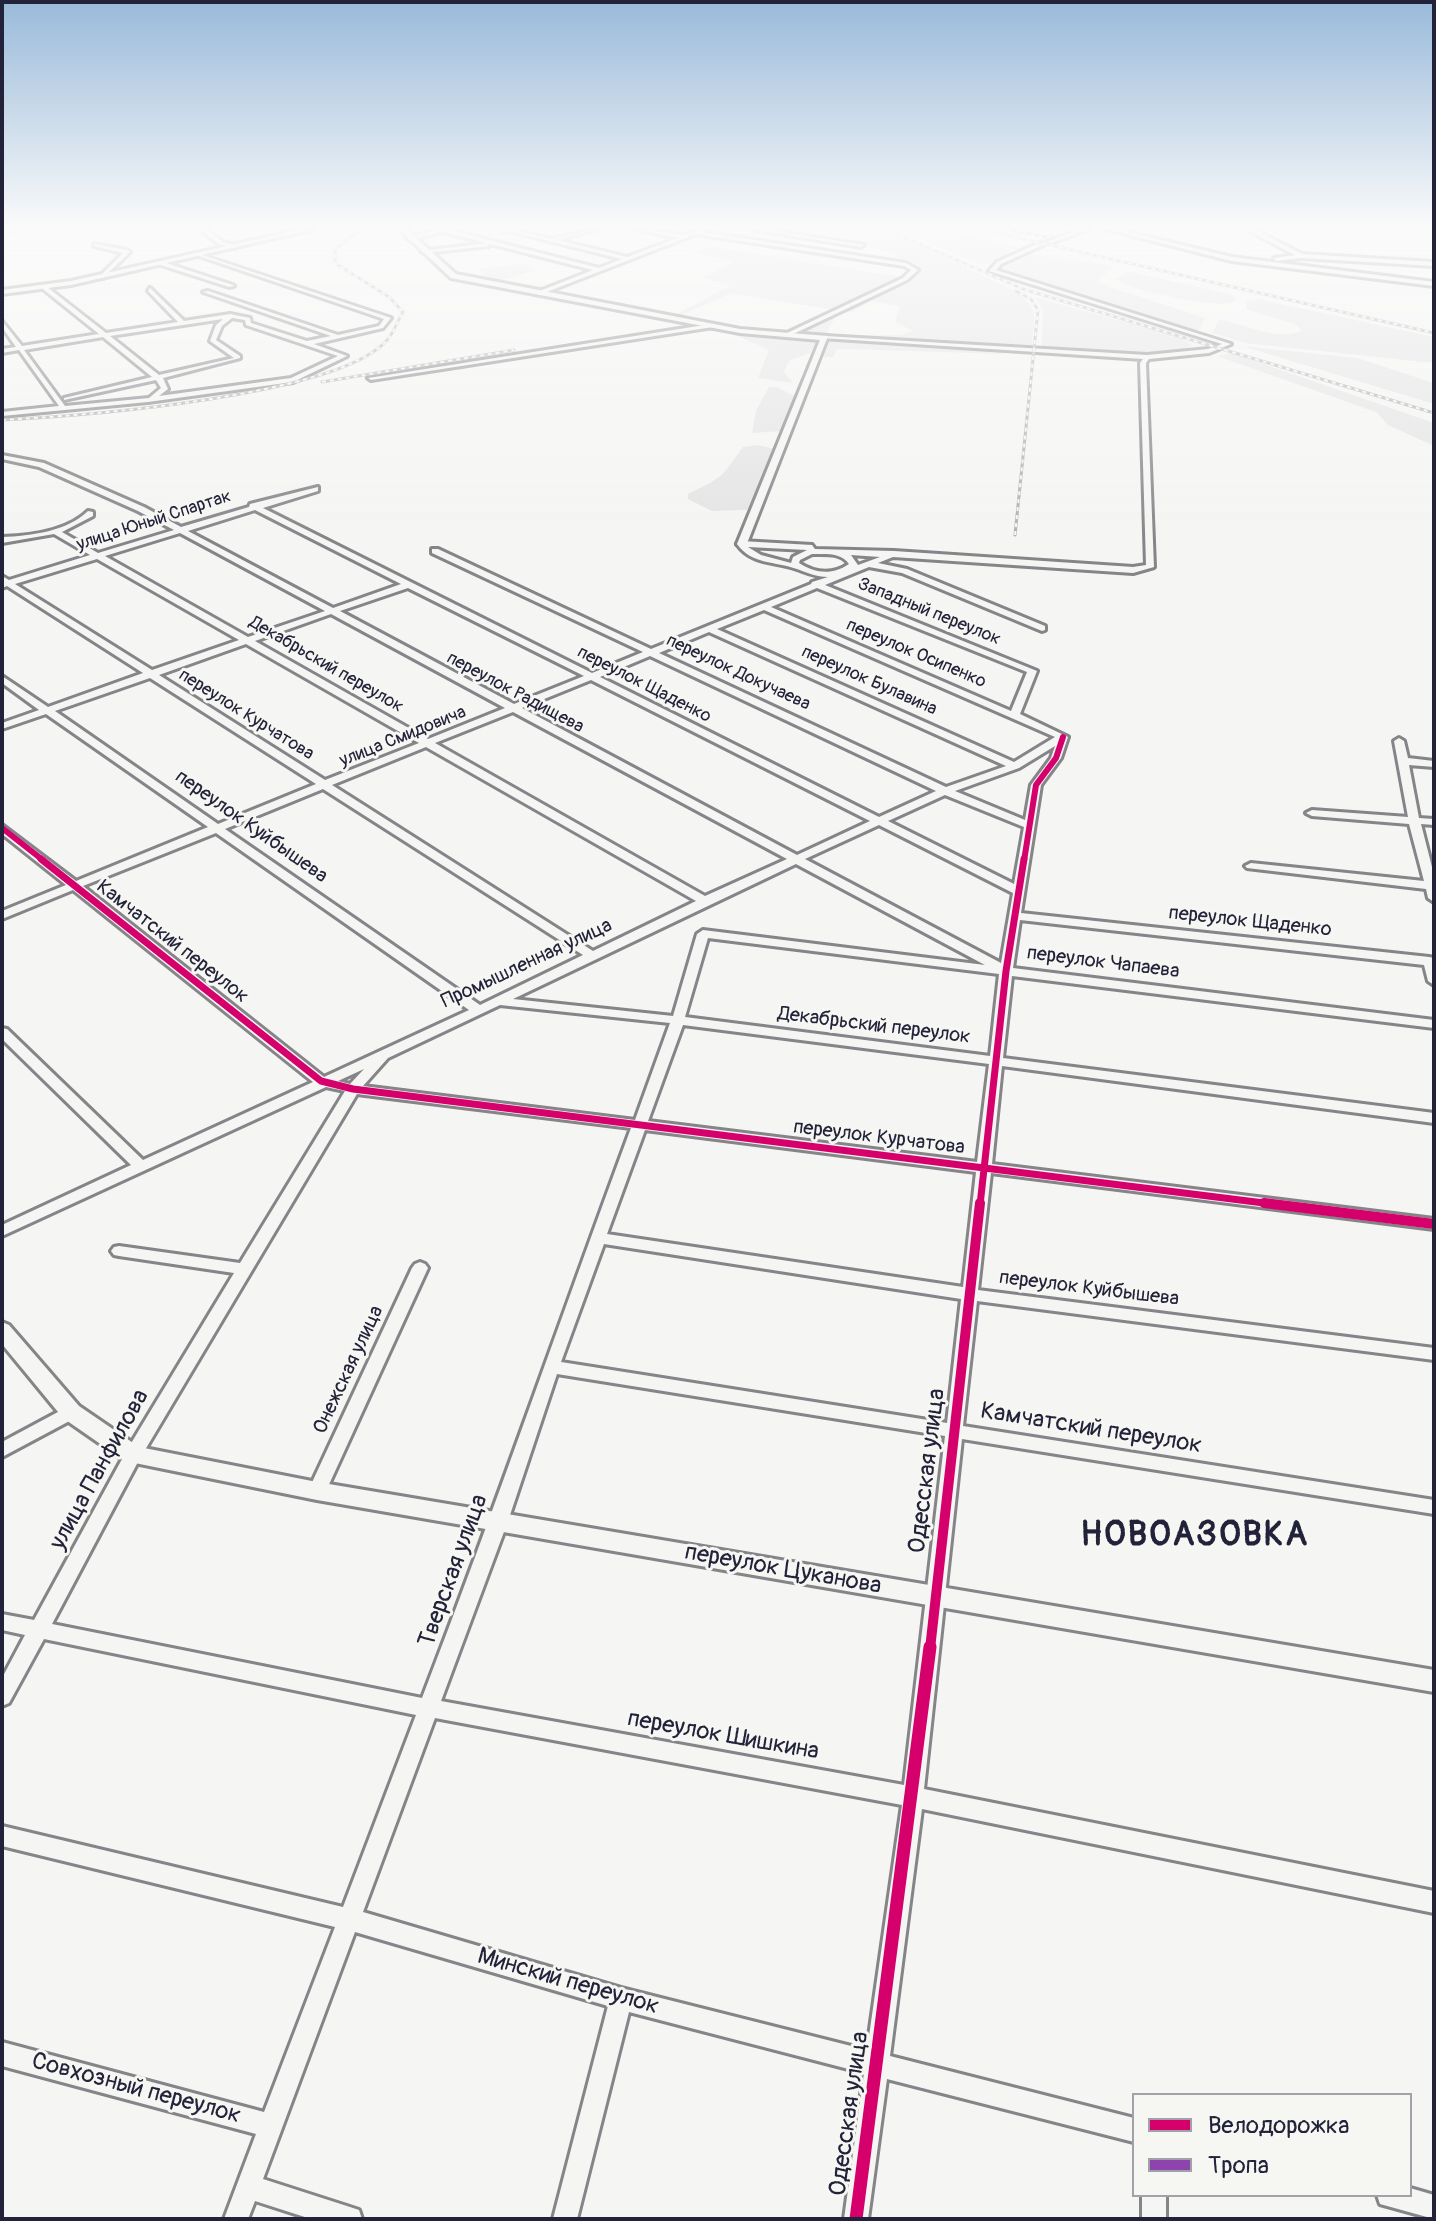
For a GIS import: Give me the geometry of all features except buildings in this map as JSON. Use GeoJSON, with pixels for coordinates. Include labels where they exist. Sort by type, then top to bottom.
{"type":"FeatureCollection","features":[{"type":"Feature","properties":{"kind":"main road"},"geometry":{"type":"LineString","coordinates":[[742,544],[825,338],[767,333]]}},
{"type":"Feature","properties":{"kind":"main road"},"geometry":{"type":"LineString","coordinates":[[2,1330],[71,1412],[133,1455]]}},
{"type":"Feature","properties":{"kind":"main road","name":"переулок Цуканова"},"geometry":{"type":"LineString","coordinates":[[133,1455],[317,1491],[1434,1681]]}},
{"type":"Feature","properties":{"kind":"street"},"geometry":{"type":"LineString","coordinates":[[9,333],[60,403]]}},
{"type":"Feature","properties":{"kind":"street"},"geometry":{"type":"LineString","coordinates":[[2,351],[111,333]]}},
{"type":"Feature","properties":{"kind":"street"},"geometry":{"type":"LineString","coordinates":[[2,414],[60,403],[231,357],[215,344],[213,336],[216,333]]}},
{"type":"Feature","properties":{"kind":"street"},"geometry":{"type":"LineString","coordinates":[[60,403],[148,400],[293,380],[344,356],[278,333]]}},
{"type":"Feature","properties":{"kind":"street"},"geometry":{"type":"LineString","coordinates":[[327,333],[337,336]]}},
{"type":"Feature","properties":{"kind":"street"},"geometry":{"type":"LineString","coordinates":[[308,343],[351,333]]}},
{"type":"Feature","properties":{"kind":"street"},"geometry":{"type":"LineString","coordinates":[[371,378],[668,333]]}},
{"type":"Feature","properties":{"kind":"street"},"geometry":{"type":"LineString","coordinates":[[787,335],[792,333]]}},
{"type":"Feature","properties":{"kind":"street"},"geometry":{"type":"LineString","coordinates":[[825,338],[1147,357],[1209,351],[1228,344],[1191,333]]}},
{"type":"Feature","properties":{"kind":"street"},"geometry":{"type":"LineString","coordinates":[[102,334],[157,378],[165,389],[148,400]]}},
{"type":"Feature","properties":{"kind":"street"},"geometry":{"type":"LineString","coordinates":[[742,544],[1133,570],[1150,567],[1143,363],[1147,357]]}},
{"type":"Feature","properties":{"kind":"street","name":"переулок Радищева"},"geometry":{"type":"LineString","coordinates":[[2,457],[41,465],[182,529],[512,710],[1006,971]]}},
{"type":"Feature","properties":{"kind":"street","name":"улица Юный Спартак"},"geometry":{"type":"LineString","coordinates":[[4,583],[315,489]]}},
{"type":"Feature","properties":{"kind":"street","name":"переулок Щаденко"},"geometry":{"type":"LineString","coordinates":[[253,506],[589,678],[1020,892]]}},
{"type":"Feature","properties":{"kind":"street"},"geometry":{"type":"LineString","coordinates":[[5,541],[54,531],[84,519],[88,513]]}},
{"type":"Feature","properties":{"kind":"street","name":"Декабрьский переулок"},"geometry":{"type":"LineString","coordinates":[[54,531],[705,901]]}},
{"type":"Feature","properties":{"kind":"street"},"geometry":{"type":"LineString","coordinates":[[742,544],[745,550],[763,559],[802,570],[829,574],[848,570],[854,565],[853,559],[828,551],[799,556],[795,561],[802,570],[815,584]]}},
{"type":"Feature","properties":{"kind":"street","name":"переулок Докучаева"},"geometry":{"type":"LineString","coordinates":[[435,551],[945,791],[1028,825]]}},
{"type":"Feature","properties":{"kind":"street","name":"улица Смидовича"},"geometry":{"type":"LineString","coordinates":[[2,915],[326,787],[848,570],[894,554]]}},
{"type":"Feature","properties":{"kind":"street"},"geometry":{"type":"LineString","coordinates":[[867,564],[904,571],[1042,628]]}},
{"type":"Feature","properties":{"kind":"street","name":"переулок Курчатова"},"geometry":{"type":"LineString","coordinates":[[4,583],[593,956]]}},
{"type":"Feature","properties":{"kind":"street","name":"Западный переулок"},"geometry":{"type":"LineString","coordinates":[[815,584],[1032,671],[1015,714]]}},
{"type":"Feature","properties":{"kind":"street"},"geometry":{"type":"LineString","coordinates":[[2,726],[407,585]]}},
{"type":"Feature","properties":{"kind":"street","name":"переулок Осипенко"},"geometry":{"type":"LineString","coordinates":[[762,606],[1060,734]]}},
{"type":"Feature","properties":{"kind":"street","name":"переулок Булавина"},"geometry":{"type":"LineString","coordinates":[[708,628],[1015,766]]}},
{"type":"Feature","properties":{"kind":"street","name":"переулок Куйбышева"},"geometry":{"type":"LineString","coordinates":[[2,679],[477,1009]]}},
{"type":"Feature","properties":{"kind":"street","name":"Промышленная улица"},"geometry":{"type":"LineString","coordinates":[[2,1231],[499,1001],[705,901],[945,791],[1015,766],[1060,734]]}},
{"type":"Feature","properties":{"kind":"street","name":"Одесская улица"},"geometry":{"type":"LineString","coordinates":[[856,2219],[913,1797],[1006,971],[1036,785],[1056,758],[1060,734]]}},
{"type":"Feature","properties":{"kind":"street"},"geometry":{"type":"LineString","coordinates":[[1251,866],[1433,890],[1414,820],[1399,741]]}},
{"type":"Feature","properties":{"kind":"street"},"geometry":{"type":"LineString","coordinates":[[1403,761],[1434,764]]}},
{"type":"Feature","properties":{"kind":"street"},"geometry":{"type":"LineString","coordinates":[[1312,813],[1434,822]]}},
{"type":"Feature","properties":{"kind":"street","name":"Камчатский переулок"},"geometry":{"type":"LineString","coordinates":[[2,828],[321,1081]]}},
{"type":"Feature","properties":{"kind":"street"},"geometry":{"type":"LineString","coordinates":[[689,909],[703,934]]}},
{"type":"Feature","properties":{"kind":"street","name":"переулок Щаденко"},"geometry":{"type":"LineString","coordinates":[[1014,916],[1431,962]]}},
{"type":"Feature","properties":{"kind":"street","name":"переулок Чапаева"},"geometry":{"type":"LineString","coordinates":[[703,934],[1434,1024]]}},
{"type":"Feature","properties":{"kind":"street","name":"Тверская улица"},"geometry":{"type":"LineString","coordinates":[[236,2219],[499,1521],[597,1238],[678,1020],[703,934]]}},
{"type":"Feature","properties":{"kind":"street"},"geometry":{"type":"LineString","coordinates":[[1431,962],[1434,981]]}},
{"type":"Feature","properties":{"kind":"street","name":"Декабрьский переулок"},"geometry":{"type":"LineString","coordinates":[[499,1001],[678,1020],[1434,1118]]}},
{"type":"Feature","properties":{"kind":"street"},"geometry":{"type":"LineString","coordinates":[[2,1032],[142,1167]]}},
{"type":"Feature","properties":{"kind":"street","name":"улица Панфилова"},"geometry":{"type":"LineString","coordinates":[[2,1697],[133,1455],[244,1269],[353,1089],[387,1052]]}},
{"type":"Feature","properties":{"kind":"street","name":"переулок Курчатова"},"geometry":{"type":"LineString","coordinates":[[321,1081],[353,1089],[1434,1224]]}},
{"type":"Feature","properties":{"kind":"street","name":"переулок Куйбышева"},"geometry":{"type":"LineString","coordinates":[[597,1238],[968,1294],[1434,1354]]}},
{"type":"Feature","properties":{"kind":"street"},"geometry":{"type":"LineString","coordinates":[[119,1251],[244,1269]]}},
{"type":"Feature","properties":{"kind":"street","name":"Онежская улица"},"geometry":{"type":"LineString","coordinates":[[317,1491],[420,1268]]}},
{"type":"Feature","properties":{"kind":"street","name":"Камчатский переулок"},"geometry":{"type":"LineString","coordinates":[[551,1367],[1434,1507]]}},
{"type":"Feature","properties":{"kind":"street"},"geometry":{"type":"LineString","coordinates":[[2,1450],[71,1412]]}},
{"type":"Feature","properties":{"kind":"street","name":"переулок Шишкина"},"geometry":{"type":"LineString","coordinates":[[2,1622],[428,1708],[913,1797],[1434,1902]]}},
{"type":"Feature","properties":{"kind":"street","name":"Минский переулок"},"geometry":{"type":"LineString","coordinates":[[2,1836],[349,1919],[621,1999],[1132,2129]]}},
{"type":"Feature","properties":{"kind":"street"},"geometry":{"type":"LineString","coordinates":[[565,2219],[621,1999]]}},
{"type":"Feature","properties":{"kind":"street","name":"Совхозный переулок"},"geometry":{"type":"LineString","coordinates":[[2,2054],[269,2125]]}},
{"type":"Feature","properties":{"kind":"street"},"geometry":{"type":"LineString","coordinates":[[249,2187],[350,2219]]}},
{"type":"Feature","properties":{"kind":"street"},"geometry":{"type":"LineString","coordinates":[[1154,2197],[1154,2219]]}},
{"type":"Feature","properties":{"kind":"street"},"geometry":{"type":"LineString","coordinates":[[1394,2197],[1427,2210]]}},
{"type":"Feature","properties":{"kind":"shaded area"},"geometry":{"type":"Polygon","coordinates":[[[730,333],[815,339],[817,342],[810,353],[789,361],[784,372],[793,383],[758,378],[769,350],[730,333]]]}},
{"type":"Feature","properties":{"kind":"shaded area"},"geometry":{"type":"Polygon","coordinates":[[[1033,333],[1032,345],[840,336],[1033,333]]]}},
{"type":"Feature","properties":{"kind":"shaded area"},"geometry":{"type":"Polygon","coordinates":[[[1042,333],[1163,333],[1192,345],[1180,350],[1142,355],[1042,347],[1042,333]]]}},
{"type":"Feature","properties":{"kind":"shaded area"},"geometry":{"type":"Polygon","coordinates":[[[1212,333],[1414,333],[1434,337],[1434,363],[1245,343],[1212,333]]]}},
{"type":"Feature","properties":{"kind":"shaded area"},"geometry":{"type":"Polygon","coordinates":[[[832,340],[1010,351],[1001,354],[843,349],[837,350],[833,357],[822,357],[826,343],[832,340]]]}},
{"type":"Feature","properties":{"kind":"shaded area"},"geometry":{"type":"Polygon","coordinates":[[[1242,346],[1357,358],[1434,383],[1434,404],[1242,346]]]}},
{"type":"Feature","properties":{"kind":"shaded area"},"geometry":{"type":"Polygon","coordinates":[[[1232,353],[1434,423],[1434,446],[1388,425],[1376,412],[1217,356],[1232,353]]]}},
{"type":"Feature","properties":{"kind":"shaded area"},"geometry":{"type":"Polygon","coordinates":[[[769,387],[777,387],[796,397],[783,431],[752,433],[756,411],[769,387]]]}},
{"type":"Feature","properties":{"kind":"shaded area"},"geometry":{"type":"Polygon","coordinates":[[[758,445],[775,449],[747,510],[712,511],[688,499],[688,494],[720,476],[743,447],[758,445]]]}},
{"type":"Feature","properties":{"kind":"railway"},"geometry":{"type":"LineString","coordinates":[[2,420],[145,408],[265,389],[318,376],[361,359],[392,333]]}},
{"type":"Feature","properties":{"kind":"railway"},"geometry":{"type":"LineString","coordinates":[[1015,535],[1036,333]]}},
{"type":"Feature","properties":{"kind":"railway"},"geometry":{"type":"LineString","coordinates":[[1168,333],[1434,413]]}},
{"type":"Feature","properties":{"kind":"railway"},"geometry":{"type":"LineString","coordinates":[[322,382],[514,350]]}},
{"type":"Feature","properties":{"kind":"cycle path"},"geometry":{"type":"LineString","coordinates":[[856,2219],[913,1797],[1006,971],[1036,785],[1056,758],[1063,737]]}},
{"type":"Feature","properties":{"kind":"cycle path"},"geometry":{"type":"LineString","coordinates":[[2,828],[321,1081],[353,1089],[1434,1224]]}},
{"type":"Feature","properties":{"kind":"district","name":"НОВОАЗОВКА"},"geometry":{"type":"Point","coordinates":[1195,1536]}}]}
